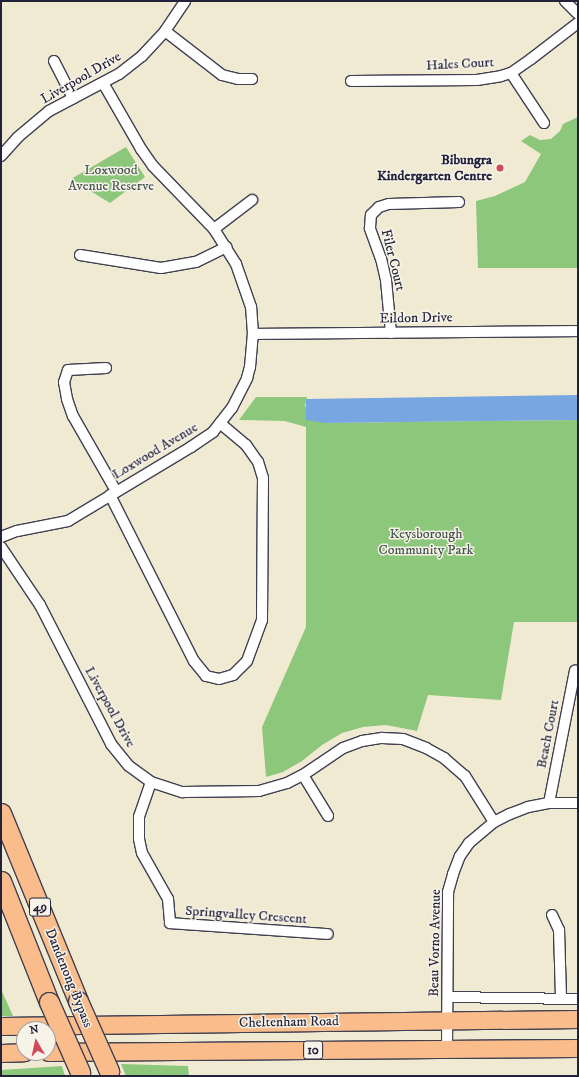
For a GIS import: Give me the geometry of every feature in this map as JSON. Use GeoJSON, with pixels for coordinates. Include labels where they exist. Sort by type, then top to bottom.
{"type":"FeatureCollection","features":[{"type":"Feature","properties":{"kind":"highway","name":"Dandenong Bypass"},"geometry":{"type":"LineString","coordinates":[[1,813],[78,1001],[110,1074]]}},
{"type":"Feature","properties":{"kind":"highway","name":"Dandenong Bypass"},"geometry":{"type":"LineString","coordinates":[[1,881],[49,1002],[81,1074]]}},
{"type":"Feature","properties":{"kind":"main road","name":"Cheltenham Road"},"geometry":{"type":"LineString","coordinates":[[1,1026],[578,1019]]}},
{"type":"Feature","properties":{"kind":"main road","name":"Cheltenham Road"},"geometry":{"type":"LineString","coordinates":[[56,1052],[578,1048]]}},
{"type":"Feature","properties":{"kind":"main road"},"geometry":{"type":"LineString","coordinates":[[1,1053],[16,1052]]}},
{"type":"Feature","properties":{"kind":"street","name":"Liverpool Drive"},"geometry":{"type":"LineString","coordinates":[[1,156],[18,137],[49,111],[104,83],[119,74],[142,56],[165,31],[186,1]]}},
{"type":"Feature","properties":{"kind":"street"},"geometry":{"type":"LineString","coordinates":[[565,1],[578,14]]}},
{"type":"Feature","properties":{"kind":"street","name":"Hales Court"},"geometry":{"type":"LineString","coordinates":[[351,81],[488,79],[511,73],[578,23]]}},
{"type":"Feature","properties":{"kind":"street"},"geometry":{"type":"LineString","coordinates":[[165,31],[222,75],[238,79],[252,79]]}},
{"type":"Feature","properties":{"kind":"street"},"geometry":{"type":"LineString","coordinates":[[54,61],[73,98]]}},
{"type":"Feature","properties":{"kind":"street"},"geometry":{"type":"LineString","coordinates":[[511,73],[544,123]]}},
{"type":"Feature","properties":{"kind":"street","name":"Loxwood Avenue"},"geometry":{"type":"LineString","coordinates":[[1,537],[17,531],[68,521],[191,447],[213,432],[234,404],[247,378],[254,334],[248,294],[236,264],[227,247],[214,229],[153,166],[141,149],[104,83]]}},
{"type":"Feature","properties":{"kind":"street"},"geometry":{"type":"LineString","coordinates":[[214,229],[252,200]]}},
{"type":"Feature","properties":{"kind":"street","name":"Filer Court"},"geometry":{"type":"LineString","coordinates":[[391,332],[386,280],[381,259],[370,228],[371,215],[380,207],[389,204],[459,202]]}},
{"type":"Feature","properties":{"kind":"street"},"geometry":{"type":"LineString","coordinates":[[80,254],[161,268],[196,262],[227,247]]}},
{"type":"Feature","properties":{"kind":"street","name":"Eildon Drive"},"geometry":{"type":"LineString","coordinates":[[254,334],[578,330]]}},
{"type":"Feature","properties":{"kind":"street"},"geometry":{"type":"LineString","coordinates":[[106,368],[68,370],[64,382],[67,399],[73,416],[113,493],[194,662],[206,676],[219,679],[233,675],[247,660],[262,620],[263,478],[258,462],[246,445],[220,423]]}},
{"type":"Feature","properties":{"kind":"street","name":"Liverpool Drive"},"geometry":{"type":"LineString","coordinates":[[1,547],[40,605],[112,744],[129,766],[151,782],[182,792],[244,792],[270,789],[303,775],[343,748],[362,741],[382,738],[403,740],[426,748],[444,758],[465,776],[494,822]]}},
{"type":"Feature","properties":{"kind":"street","name":"Beach Court"},"geometry":{"type":"LineString","coordinates":[[549,803],[575,671]]}},
{"type":"Feature","properties":{"kind":"street"},"geometry":{"type":"LineString","coordinates":[[303,775],[328,816]]}},
{"type":"Feature","properties":{"kind":"street","name":"Springvalley Crescent"},"geometry":{"type":"LineString","coordinates":[[151,782],[139,817],[139,839],[142,853],[168,899],[170,923],[328,934]]}},
{"type":"Feature","properties":{"kind":"street","name":"Beau Vorno Avenue"},"geometry":{"type":"LineString","coordinates":[[447,1048],[448,892],[460,856],[469,843],[494,822],[528,807],[549,803],[578,803]]}},
{"type":"Feature","properties":{"kind":"street"},"geometry":{"type":"LineString","coordinates":[[552,915],[560,930],[561,999]]}},
{"type":"Feature","properties":{"kind":"street"},"geometry":{"type":"LineString","coordinates":[[448,997],[578,999]]}},
{"type":"Feature","properties":{"kind":"green space"},"geometry":{"type":"Polygon","coordinates":[[[578,117],[578,268],[478,268],[476,201],[495,196],[525,182],[541,154],[521,141],[530,135],[540,140],[551,139],[560,131],[563,124],[578,117]]]}},
{"type":"Feature","properties":{"kind":"green space","name":"Loxwood Avenue Reserve"},"geometry":{"type":"Polygon","coordinates":[[[126,147],[145,177],[110,203],[71,179],[126,147]]]}},
{"type":"Feature","properties":{"kind":"green space","name":"Keysborough Community Park"},"geometry":{"type":"Polygon","coordinates":[[[256,397],[307,397],[305,406],[325,423],[578,420],[578,622],[514,622],[501,700],[428,695],[417,731],[386,725],[363,727],[342,733],[322,745],[302,761],[283,772],[266,777],[262,727],[306,627],[306,427],[285,421],[239,420],[256,397]]]}},
{"type":"Feature","properties":{"kind":"green space"},"geometry":{"type":"Polygon","coordinates":[[[1,989],[13,1016],[1,1016],[1,989]]]}},
{"type":"Feature","properties":{"kind":"green space"},"geometry":{"type":"Polygon","coordinates":[[[121,1064],[188,1066],[189,1076],[126,1076],[121,1064]]]}},
{"type":"Feature","properties":{"kind":"green space"},"geometry":{"type":"Polygon","coordinates":[[[62,1066],[65,1076],[1,1076],[1,1070],[62,1066]]]}},
{"type":"Feature","properties":{"kind":"water"},"geometry":{"type":"Polygon","coordinates":[[[578,395],[578,420],[325,423],[306,420],[306,399],[578,395]]]}},
{"type":"Feature","properties":{"kind":"place","name":"Bibungra Kindergarten Centre"},"geometry":{"type":"Point","coordinates":[500,168]}}]}
